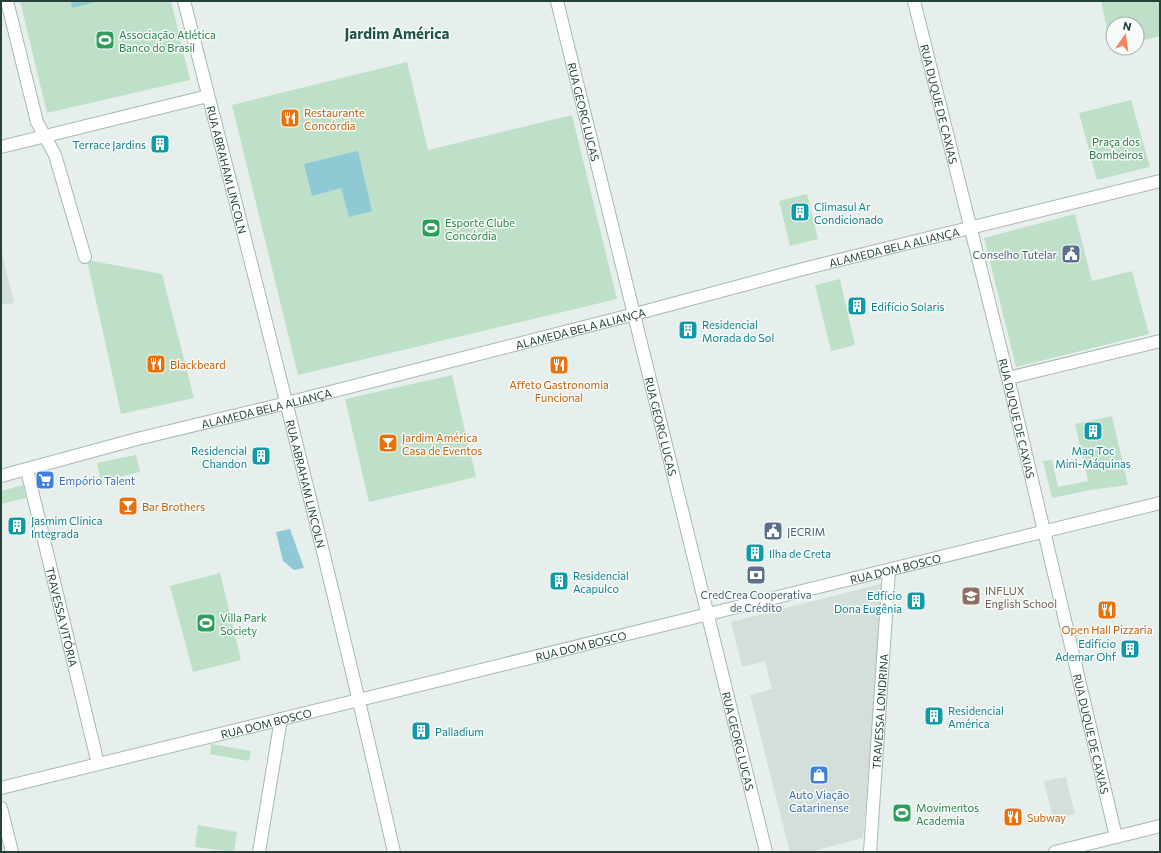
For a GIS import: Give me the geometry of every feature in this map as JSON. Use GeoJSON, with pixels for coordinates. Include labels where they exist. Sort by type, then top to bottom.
{"type":"FeatureCollection","features":[{"type":"Feature","properties":{"kind":"street"},"geometry":{"type":"LineString","coordinates":[[7,1],[37,122],[55,154],[85,257]]}},
{"type":"Feature","properties":{"kind":"street","name":"RUA ABRAHAM LINCOLN"},"geometry":{"type":"LineString","coordinates":[[184,1],[287,403],[394,852]]}},
{"type":"Feature","properties":{"kind":"street","name":"RUA GEORG LUCAS"},"geometry":{"type":"LineString","coordinates":[[557,1],[766,852]]}},
{"type":"Feature","properties":{"kind":"street","name":"RUA DUQUE DE CAXIAS"},"geometry":{"type":"LineString","coordinates":[[914,1],[1008,378],[1116,837]]}},
{"type":"Feature","properties":{"kind":"street"},"geometry":{"type":"LineString","coordinates":[[1,147],[208,96]]}},
{"type":"Feature","properties":{"kind":"street","name":"ALAMEDA BELA ALIANÇA"},"geometry":{"type":"LineString","coordinates":[[1,476],[136,439],[287,403],[803,269],[1160,181]]}},
{"type":"Feature","properties":{"kind":"street"},"geometry":{"type":"LineString","coordinates":[[1008,378],[1160,341]]}},
{"type":"Feature","properties":{"kind":"street","name":"TRAVESSA VITÓRIA"},"geometry":{"type":"LineString","coordinates":[[27,470],[98,764]]}},
{"type":"Feature","properties":{"kind":"street","name":"RUA DOM BOSCO"},"geometry":{"type":"LineString","coordinates":[[1,788],[1160,503]]}},
{"type":"Feature","properties":{"kind":"street","name":"TRAVESSA LONDRINA"},"geometry":{"type":"LineString","coordinates":[[870,852],[889,570]]}},
{"type":"Feature","properties":{"kind":"street"},"geometry":{"type":"LineString","coordinates":[[259,852],[281,719]]}},
{"type":"Feature","properties":{"kind":"street"},"geometry":{"type":"LineString","coordinates":[[1,808],[12,852]]}},
{"type":"Feature","properties":{"kind":"street"},"geometry":{"type":"LineString","coordinates":[[1055,852],[1160,826]]}},
{"type":"Feature","properties":{"kind":"shaded area"},"geometry":{"type":"Polygon","coordinates":[[[1,249],[14,303],[1,305],[1,249]]]}},
{"type":"Feature","properties":{"kind":"shaded area","name":"Auto Viação Catarinense"},"geometry":{"type":"Polygon","coordinates":[[[884,583],[863,838],[809,852],[790,852],[750,695],[772,689],[765,661],[742,667],[731,622],[884,583]]]}},
{"type":"Feature","properties":{"kind":"shaded area"},"geometry":{"type":"Polygon","coordinates":[[[1066,777],[1075,814],[1053,819],[1044,781],[1066,777]]]}},
{"type":"Feature","properties":{"kind":"green space","name":"Associação Atlética Banco do Brasil"},"geometry":{"type":"Polygon","coordinates":[[[20,1],[171,1],[190,80],[47,113],[20,1]]]}},
{"type":"Feature","properties":{"kind":"green space"},"geometry":{"type":"Polygon","coordinates":[[[1101,1],[1160,1],[1160,36],[1145,40],[1145,16],[1105,16],[1105,20],[1101,1]]]}},
{"type":"Feature","properties":{"kind":"green space","name":"Esporte Clube Concórdia"},"geometry":{"type":"Polygon","coordinates":[[[407,62],[428,150],[572,115],[617,299],[298,375],[232,105],[407,62]]]}},
{"type":"Feature","properties":{"kind":"green space","name":"Praça dos Bombeiros"},"geometry":{"type":"Polygon","coordinates":[[[1131,100],[1150,167],[1097,180],[1079,113],[1131,100]]]}},
{"type":"Feature","properties":{"kind":"green space"},"geometry":{"type":"Polygon","coordinates":[[[807,194],[818,239],[790,246],[779,201],[807,194]]]}},
{"type":"Feature","properties":{"kind":"green space"},"geometry":{"type":"Polygon","coordinates":[[[1075,214],[1092,281],[1132,271],[1149,334],[1016,367],[984,238],[1075,214]]]}},
{"type":"Feature","properties":{"kind":"green space"},"geometry":{"type":"Polygon","coordinates":[[[87,260],[162,274],[194,398],[121,414],[87,260]]]}},
{"type":"Feature","properties":{"kind":"green space"},"geometry":{"type":"Polygon","coordinates":[[[840,279],[855,345],[831,351],[815,285],[840,279]]]}},
{"type":"Feature","properties":{"kind":"green space"},"geometry":{"type":"Polygon","coordinates":[[[452,375],[476,477],[369,502],[345,399],[452,375]]]}},
{"type":"Feature","properties":{"kind":"green space"},"geometry":{"type":"Polygon","coordinates":[[[1112,416],[1128,485],[1090,490],[1052,498],[1043,461],[1052,460],[1058,487],[1088,481],[1075,424],[1112,416]]]}},
{"type":"Feature","properties":{"kind":"green space"},"geometry":{"type":"Polygon","coordinates":[[[136,455],[140,472],[101,481],[97,463],[136,455]]]}},
{"type":"Feature","properties":{"kind":"green space"},"geometry":{"type":"Polygon","coordinates":[[[23,485],[26,498],[1,504],[1,491],[23,485]]]}},
{"type":"Feature","properties":{"kind":"green space","name":"Villa Park Society"},"geometry":{"type":"Polygon","coordinates":[[[220,573],[241,660],[193,672],[170,586],[220,573]]]}},
{"type":"Feature","properties":{"kind":"green space"},"geometry":{"type":"Polygon","coordinates":[[[211,744],[251,751],[249,761],[210,754],[211,744]]]}},
{"type":"Feature","properties":{"kind":"green space"},"geometry":{"type":"Polygon","coordinates":[[[198,825],[237,832],[234,852],[195,847],[198,825]]]}},
{"type":"Feature","properties":{"kind":"water"},"geometry":{"type":"Polygon","coordinates":[[[71,1],[99,1],[72,8],[71,1]]]}},
{"type":"Feature","properties":{"kind":"water"},"geometry":{"type":"Polygon","coordinates":[[[358,151],[372,211],[349,217],[341,188],[312,196],[304,164],[358,151]]]}},
{"type":"Feature","properties":{"kind":"water"},"geometry":{"type":"Polygon","coordinates":[[[290,529],[304,568],[294,570],[283,561],[276,532],[290,529]]]}},
{"type":"Feature","properties":{"kind":"place","name":"Associação Atlética Banco do Brasil"},"geometry":{"type":"Point","coordinates":[105,40]}},
{"type":"Feature","properties":{"kind":"place","name":"Restaurante Concórdia"},"geometry":{"type":"Point","coordinates":[290,118]}},
{"type":"Feature","properties":{"kind":"place","name":"Terrace Jardins"},"geometry":{"type":"Point","coordinates":[160,144]}},
{"type":"Feature","properties":{"kind":"place","name":"Climasul Ar Condicionado"},"geometry":{"type":"Point","coordinates":[800,212]}},
{"type":"Feature","properties":{"kind":"place","name":"Esporte Clube Concórdia"},"geometry":{"type":"Point","coordinates":[431,228]}},
{"type":"Feature","properties":{"kind":"place","name":"Conselho Tutelar"},"geometry":{"type":"Point","coordinates":[1071,254]}},
{"type":"Feature","properties":{"kind":"place","name":"Edifício Solaris"},"geometry":{"type":"Point","coordinates":[857,306]}},
{"type":"Feature","properties":{"kind":"place","name":"Residencial Morada do Sol"},"geometry":{"type":"Point","coordinates":[688,330]}},
{"type":"Feature","properties":{"kind":"place","name":"Blackbeard"},"geometry":{"type":"Point","coordinates":[156,364]}},
{"type":"Feature","properties":{"kind":"place","name":"Affeto Gastronomia Funcional"},"geometry":{"type":"Point","coordinates":[559,365]}},
{"type":"Feature","properties":{"kind":"place","name":"Maq Toc Mini-Máquinas"},"geometry":{"type":"Point","coordinates":[1093,431]}},
{"type":"Feature","properties":{"kind":"place","name":"Jardim América Casa de Eventos"},"geometry":{"type":"Point","coordinates":[388,443]}},
{"type":"Feature","properties":{"kind":"place","name":"Residencial Chandon"},"geometry":{"type":"Point","coordinates":[261,456]}},
{"type":"Feature","properties":{"kind":"place","name":"Empório Talent"},"geometry":{"type":"Point","coordinates":[45,480]}},
{"type":"Feature","properties":{"kind":"place","name":"Bar Brothers"},"geometry":{"type":"Point","coordinates":[128,506]}},
{"type":"Feature","properties":{"kind":"place","name":"Jasmim Clínica Integrada"},"geometry":{"type":"Point","coordinates":[17,526]}},
{"type":"Feature","properties":{"kind":"place","name":"JECRIM"},"geometry":{"type":"Point","coordinates":[773,531]}},
{"type":"Feature","properties":{"kind":"place","name":"Ilha de Creta"},"geometry":{"type":"Point","coordinates":[755,553]}},
{"type":"Feature","properties":{"kind":"place","name":"CredCrea Cooperativa de Crédito"},"geometry":{"type":"Point","coordinates":[756,575]}},
{"type":"Feature","properties":{"kind":"place","name":"Residencial Acapulco"},"geometry":{"type":"Point","coordinates":[559,581]}},
{"type":"Feature","properties":{"kind":"place","name":"INFLUX English School"},"geometry":{"type":"Point","coordinates":[971,596]}},
{"type":"Feature","properties":{"kind":"place","name":"Edfício Dona Eugênia"},"geometry":{"type":"Point","coordinates":[916,601]}},
{"type":"Feature","properties":{"kind":"place","name":"Open Hall Pizzaria"},"geometry":{"type":"Point","coordinates":[1107,610]}},
{"type":"Feature","properties":{"kind":"place","name":"Villa Park Society"},"geometry":{"type":"Point","coordinates":[206,623]}},
{"type":"Feature","properties":{"kind":"place","name":"Edifício Ademar Ohf"},"geometry":{"type":"Point","coordinates":[1130,649]}},
{"type":"Feature","properties":{"kind":"place","name":"Residencial América"},"geometry":{"type":"Point","coordinates":[934,716]}},
{"type":"Feature","properties":{"kind":"place","name":"Palladium"},"geometry":{"type":"Point","coordinates":[421,731]}},
{"type":"Feature","properties":{"kind":"place","name":"Auto Viação Catarinense"},"geometry":{"type":"Point","coordinates":[819,775]}},
{"type":"Feature","properties":{"kind":"place","name":"Movimentos Academia"},"geometry":{"type":"Point","coordinates":[902,813]}},
{"type":"Feature","properties":{"kind":"place","name":"Subway"},"geometry":{"type":"Point","coordinates":[1013,817]}},
{"type":"Feature","properties":{"kind":"district","name":"Jardim América"},"geometry":{"type":"Point","coordinates":[397,33]}}]}
